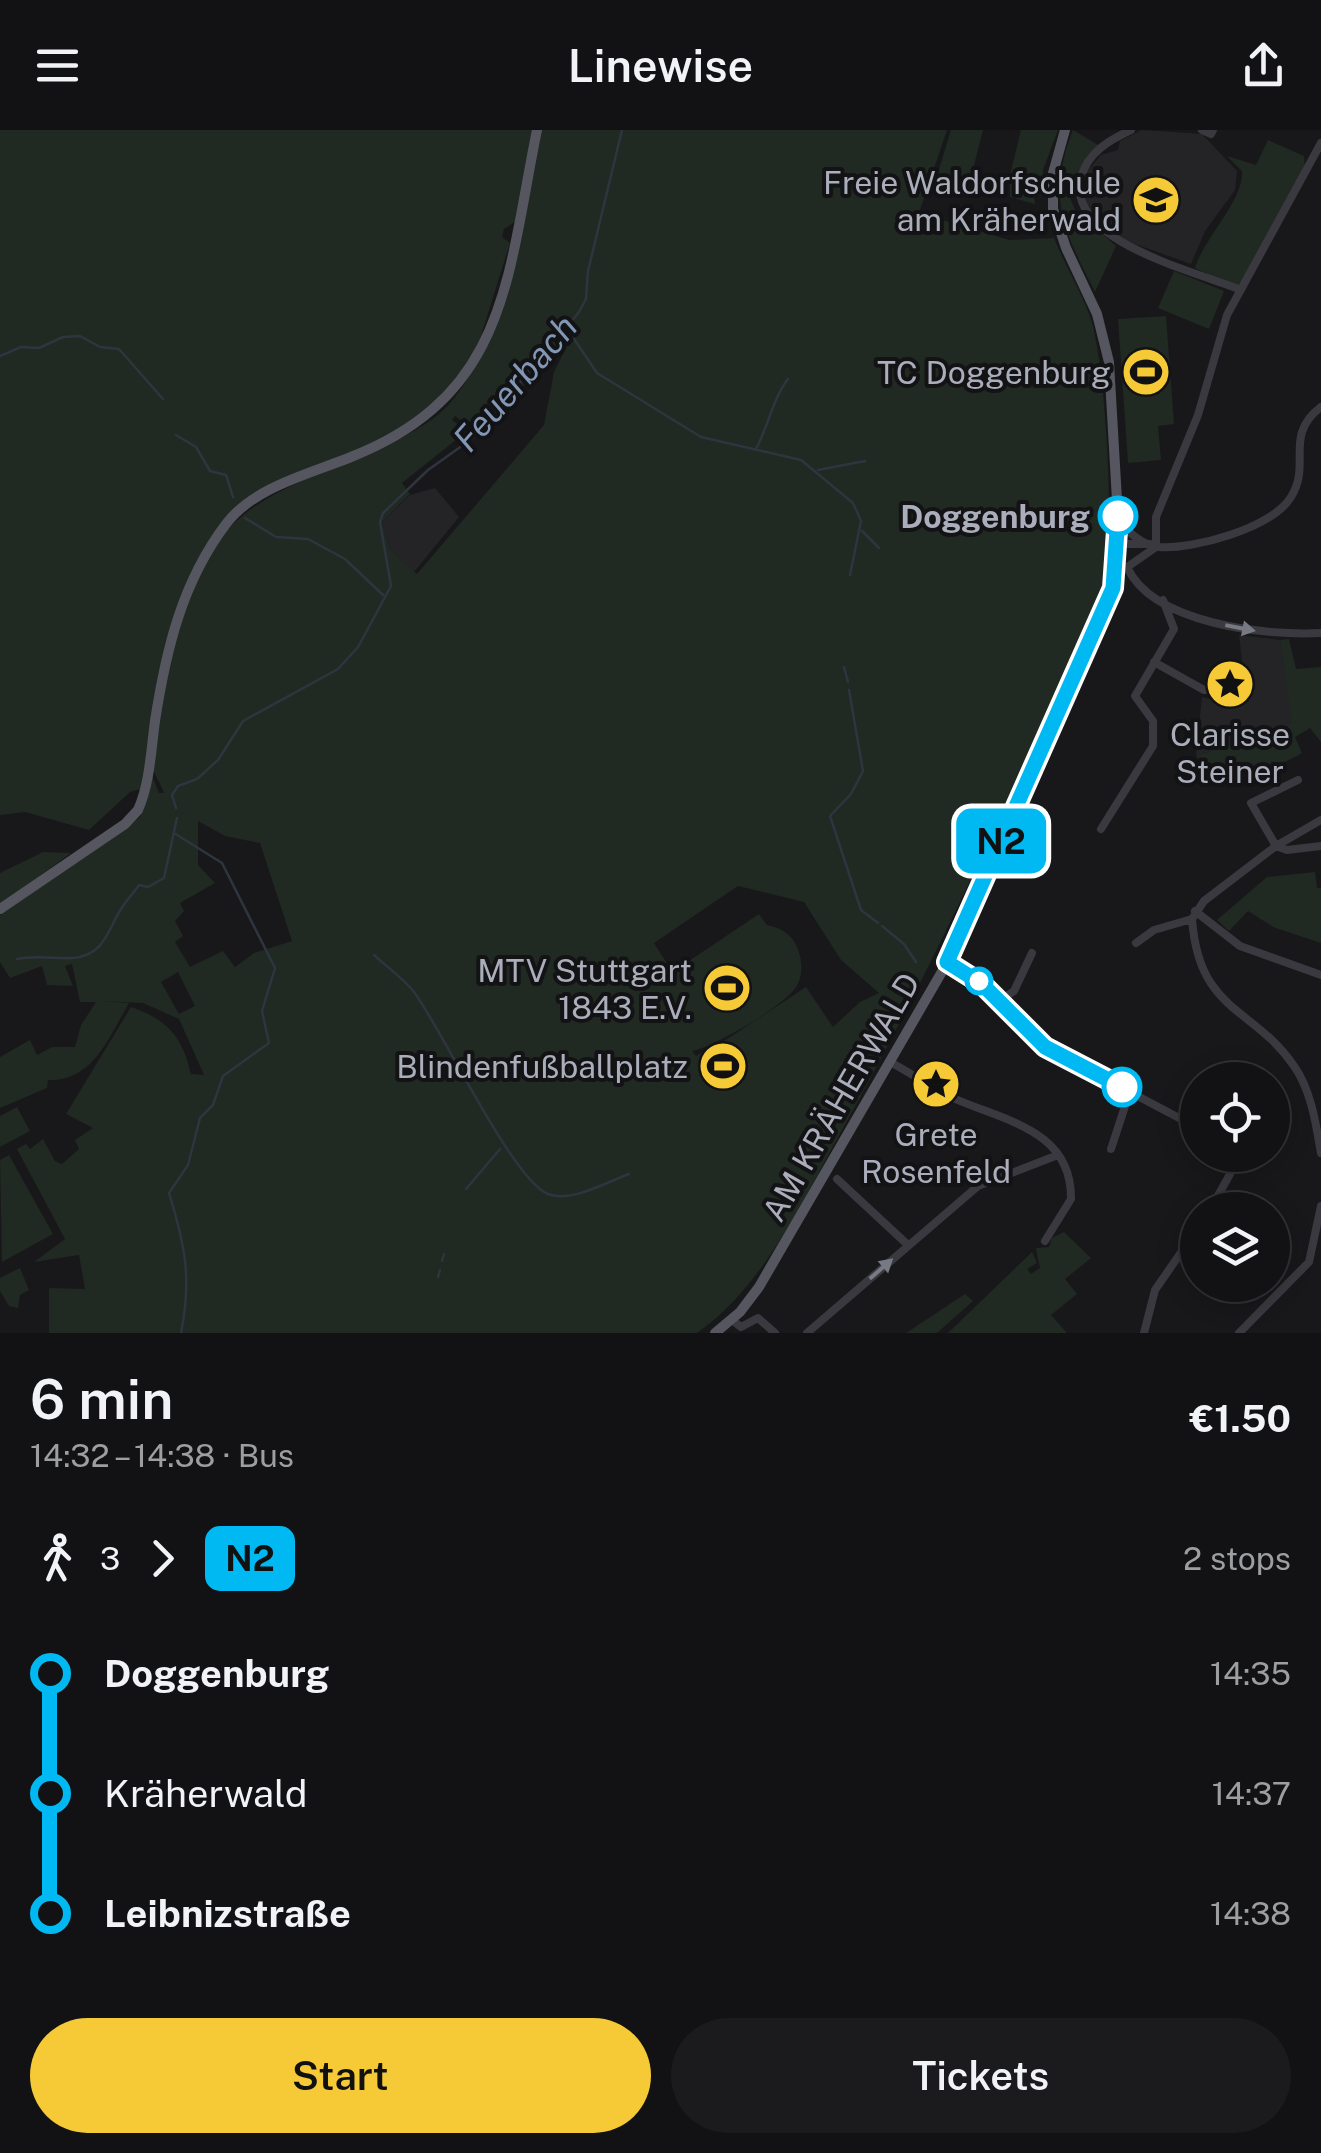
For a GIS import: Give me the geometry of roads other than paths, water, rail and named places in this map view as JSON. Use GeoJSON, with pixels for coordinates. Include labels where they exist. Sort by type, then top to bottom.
{"type":"FeatureCollection","features":[{"type":"Feature","properties":{"kind":"main road"},"geometry":{"type":"LineString","coordinates":[[0,909],[125,824],[141,802],[165,664],[184,599],[230,519],[257,496],[416,425],[440,407],[468,375],[489,331],[504,282],[538,130]]}},
{"type":"Feature","properties":{"kind":"main road","name":"AM KRÄHERWALD"},"geometry":{"type":"LineString","coordinates":[[715,1333],[732,1320],[792,1234],[947,962],[1122,563],[1104,339],[1053,209],[1053,173],[1065,130]]}},
{"type":"Feature","properties":{"kind":"street"},"geometry":{"type":"LineString","coordinates":[[1130,130],[1098,150],[1085,168],[1080,186],[1086,213],[1112,238],[1240,290]]}},
{"type":"Feature","properties":{"kind":"street"},"geometry":{"type":"LineString","coordinates":[[1202,130],[1211,134],[1213,130]]}},
{"type":"Feature","properties":{"kind":"street"},"geometry":{"type":"LineString","coordinates":[[1153,546],[1156,517],[1190,438],[1223,328],[1321,143]]}},
{"type":"Feature","properties":{"kind":"street"},"geometry":{"type":"LineString","coordinates":[[1118,544],[1153,546],[1251,528],[1273,517],[1295,490],[1298,437],[1304,424],[1321,407]]}},
{"type":"Feature","properties":{"kind":"street"},"geometry":{"type":"LineString","coordinates":[[1118,517],[1128,535],[1153,546]]}},
{"type":"Feature","properties":{"kind":"street"},"geometry":{"type":"LineString","coordinates":[[1153,546],[1122,563],[1133,580],[1163,600],[1234,628],[1277,634],[1321,634]]}},
{"type":"Feature","properties":{"kind":"street"},"geometry":{"type":"LineString","coordinates":[[1101,829],[1153,746],[1153,722],[1135,696],[1174,623],[1163,600]]}},
{"type":"Feature","properties":{"kind":"street"},"geometry":{"type":"LineString","coordinates":[[1154,662],[1204,690],[1236,687]]}},
{"type":"Feature","properties":{"kind":"street"},"geometry":{"type":"LineString","coordinates":[[1298,780],[1250,803],[1276,846],[1287,850],[1321,846]]}},
{"type":"Feature","properties":{"kind":"street"},"geometry":{"type":"LineString","coordinates":[[1136,943],[1154,930],[1193,915],[1276,846],[1321,820]]}},
{"type":"Feature","properties":{"kind":"street"},"geometry":{"type":"LineString","coordinates":[[1193,915],[1240,946],[1321,975]]}},
{"type":"Feature","properties":{"kind":"street"},"geometry":{"type":"LineString","coordinates":[[1193,915],[1201,962],[1218,995],[1278,1047],[1298,1073],[1321,1154]]}},
{"type":"Feature","properties":{"kind":"street"},"geometry":{"type":"LineString","coordinates":[[998,1002],[1014,990],[1032,953]]}},
{"type":"Feature","properties":{"kind":"street"},"geometry":{"type":"LineString","coordinates":[[947,962],[982,984],[1045,1047],[1180,1118]]}},
{"type":"Feature","properties":{"kind":"street"},"geometry":{"type":"LineString","coordinates":[[890,1062],[950,1096],[1030,1127],[1058,1155],[1068,1176],[1071,1199],[1045,1240]]}},
{"type":"Feature","properties":{"kind":"street"},"geometry":{"type":"LineString","coordinates":[[1111,1148],[1130,1091]]}},
{"type":"Feature","properties":{"kind":"street"},"geometry":{"type":"LineString","coordinates":[[807,1333],[978,1186],[1007,1171],[1058,1155]]}},
{"type":"Feature","properties":{"kind":"street"},"geometry":{"type":"LineString","coordinates":[[837,1179],[908,1245]]}},
{"type":"Feature","properties":{"kind":"street"},"geometry":{"type":"LineString","coordinates":[[1239,1333],[1312,1258],[1321,1206]]}},
{"type":"Feature","properties":{"kind":"street"},"geometry":{"type":"LineString","coordinates":[[1144,1333],[1155,1290],[1180,1254]]}},
{"type":"Feature","properties":{"kind":"street"},"geometry":{"type":"LineString","coordinates":[[732,1320],[741,1327],[758,1318],[776,1333]]}},
{"type":"Feature","properties":{"kind":"waterway","name":"Feuerbach"},"geometry":{"type":"LineString","coordinates":[[176,808],[172,795],[178,786],[197,779],[218,760],[243,721],[338,669],[358,647],[391,586],[380,522],[383,513],[428,470],[473,438],[516,389],[546,343],[560,335],[579,312],[586,299],[588,271],[622,130]]}},
{"type":"Feature","properties":{"kind":"waterway"},"geometry":{"type":"LineString","coordinates":[[566,327],[597,373],[701,437],[801,460],[853,503],[861,521],[850,575]]}},
{"type":"Feature","properties":{"kind":"waterway"},"geometry":{"type":"LineString","coordinates":[[0,356],[21,347],[39,348],[63,337],[80,336],[100,347],[119,349],[163,399]]}},
{"type":"Feature","properties":{"kind":"waterway"},"geometry":{"type":"LineString","coordinates":[[756,449],[788,379]]}},
{"type":"Feature","properties":{"kind":"waterway"},"geometry":{"type":"LineString","coordinates":[[176,435],[196,447],[210,471],[226,475],[233,497]]}},
{"type":"Feature","properties":{"kind":"waterway"},"geometry":{"type":"LineString","coordinates":[[818,470],[865,461]]}},
{"type":"Feature","properties":{"kind":"waterway"},"geometry":{"type":"LineString","coordinates":[[245,518],[276,537],[308,539],[345,559],[383,595]]}},
{"type":"Feature","properties":{"kind":"waterway"},"geometry":{"type":"LineString","coordinates":[[862,531],[879,548]]}},
{"type":"Feature","properties":{"kind":"waterway"},"geometry":{"type":"LineString","coordinates":[[844,667],[848,682]]}},
{"type":"Feature","properties":{"kind":"waterway"},"geometry":{"type":"LineString","coordinates":[[849,690],[863,771],[851,794],[830,816],[861,910],[878,923]]}},
{"type":"Feature","properties":{"kind":"waterway"},"geometry":{"type":"LineString","coordinates":[[17,959],[73,958],[99,946],[139,885],[148,887],[164,878],[177,818]]}},
{"type":"Feature","properties":{"kind":"waterway"},"geometry":{"type":"LineString","coordinates":[[174,833],[222,863],[275,968],[262,1011],[269,1043],[223,1076],[213,1105],[200,1118],[188,1165],[169,1193],[185,1262],[181,1333]]}},
{"type":"Feature","properties":{"kind":"waterway"},"geometry":{"type":"LineString","coordinates":[[882,926],[904,944],[916,962]]}},
{"type":"Feature","properties":{"kind":"waterway"},"geometry":{"type":"LineString","coordinates":[[374,955],[414,992],[498,1135],[533,1183],[548,1194],[567,1196],[629,1174]]}},
{"type":"Feature","properties":{"kind":"waterway"},"geometry":{"type":"LineString","coordinates":[[466,1189],[500,1149]]}},
{"type":"Feature","properties":{"kind":"waterway"},"geometry":{"type":"LineString","coordinates":[[442,1261],[444,1254]]}},
{"type":"Feature","properties":{"kind":"waterway"},"geometry":{"type":"LineString","coordinates":[[438,1277],[440,1270]]}},
{"type":"Feature","properties":{"kind":"place","name":"Freie Waldorfschule am Kräherwald"},"geometry":{"type":"Point","coordinates":[1156,200]}},
{"type":"Feature","properties":{"kind":"place","name":"TC Doggenburg"},"geometry":{"type":"Point","coordinates":[1146,372]}},
{"type":"Feature","properties":{"kind":"place","name":"Doggenburg"},"geometry":{"type":"Point","coordinates":[1118,516]}},
{"type":"Feature","properties":{"kind":"place","name":"Clarisse Steiner"},"geometry":{"type":"Point","coordinates":[1230,684]}},
{"type":"Feature","properties":{"kind":"place","name":"MTV Stuttgart 1843 E.V."},"geometry":{"type":"Point","coordinates":[727,988]}},
{"type":"Feature","properties":{"kind":"place","name":"Blindenfußballplatz"},"geometry":{"type":"Point","coordinates":[723,1066]}},
{"type":"Feature","properties":{"kind":"place","name":"Grete Rosenfeld"},"geometry":{"type":"Point","coordinates":[936,1084]}}]}
